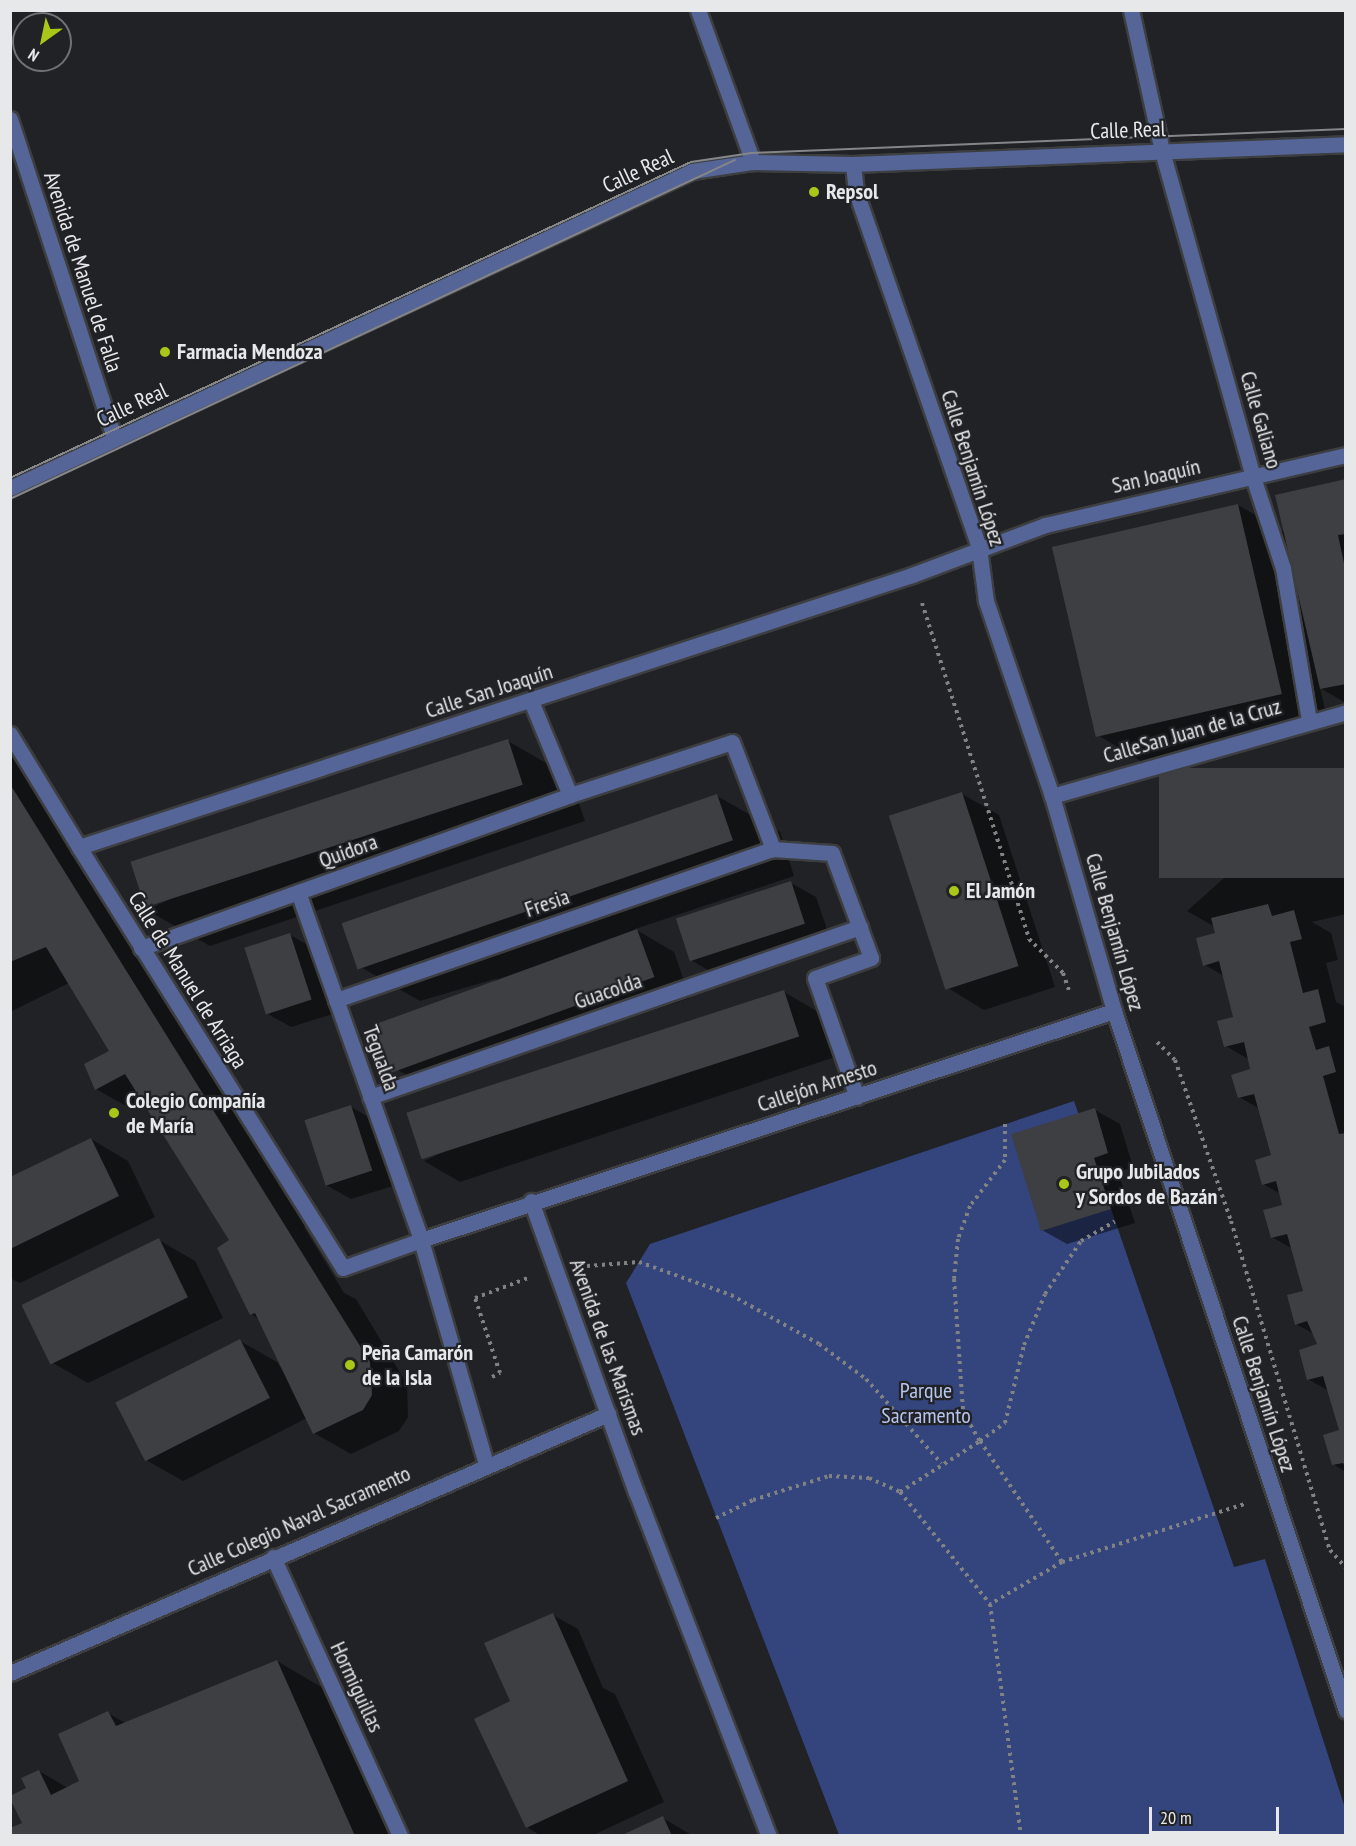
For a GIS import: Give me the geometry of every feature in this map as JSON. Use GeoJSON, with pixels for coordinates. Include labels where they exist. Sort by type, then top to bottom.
{"type":"FeatureCollection","features":[{"type":"Feature","properties":{"kind":"street"},"geometry":{"type":"LineString","coordinates":[[698,10],[753,162]]}},
{"type":"Feature","properties":{"kind":"street","name":"Calle Galiano"},"geometry":{"type":"LineString","coordinates":[[1131,10],[1162,151],[1253,477],[1283,568],[1308,720]]}},
{"type":"Feature","properties":{"kind":"street","name":"Avenida de Manuel de Falla"},"geometry":{"type":"LineString","coordinates":[[10,119],[114,438]]}},
{"type":"Feature","properties":{"kind":"street","name":"Calle Real"},"geometry":{"type":"LineString","coordinates":[[10,488],[692,171],[753,162],[854,164],[1346,144]]}},
{"type":"Feature","properties":{"kind":"street","name":"Calle Benjamín López"},"geometry":{"type":"LineString","coordinates":[[854,164],[856,192],[979,548],[986,601],[1052,796],[1114,1011],[1346,1711]]}},
{"type":"Feature","properties":{"kind":"street","name":"San Joaquín"},"geometry":{"type":"LineString","coordinates":[[912,574],[1045,525],[1346,455]]}},
{"type":"Feature","properties":{"kind":"street","name":"Calle San Joaquín"},"geometry":{"type":"LineString","coordinates":[[79,847],[531,701],[912,574]]}},
{"type":"Feature","properties":{"kind":"street"},"geometry":{"type":"LineString","coordinates":[[531,701],[570,795]]}},
{"type":"Feature","properties":{"kind":"street","name":"CalleSan Juan de la Cruz"},"geometry":{"type":"LineString","coordinates":[[1052,796],[1308,720],[1346,712]]}},
{"type":"Feature","properties":{"kind":"street","name":"Calle de Manuel de Arriaga"},"geometry":{"type":"LineString","coordinates":[[10,734],[141,948],[343,1268],[421,1240]]}},
{"type":"Feature","properties":{"kind":"street","name":"Quidora"},"geometry":{"type":"LineString","coordinates":[[141,948],[570,795],[732,742],[772,849]]}},
{"type":"Feature","properties":{"kind":"street"},"geometry":{"type":"LineString","coordinates":[[772,849],[832,853],[871,958],[815,978],[857,1097]]}},
{"type":"Feature","properties":{"kind":"street","name":"Fresia"},"geometry":{"type":"LineString","coordinates":[[336,1000],[772,849]]}},
{"type":"Feature","properties":{"kind":"street","name":"Tegualda"},"geometry":{"type":"LineString","coordinates":[[298,892],[421,1240]]}},
{"type":"Feature","properties":{"kind":"street","name":"Guacolda"},"geometry":{"type":"LineString","coordinates":[[370,1097],[860,927]]}},
{"type":"Feature","properties":{"kind":"street","name":"Callejón Arnesto"},"geometry":{"type":"LineString","coordinates":[[531,1201],[857,1097],[1114,1011]]}},
{"type":"Feature","properties":{"kind":"street"},"geometry":{"type":"LineString","coordinates":[[486,1464],[421,1240],[531,1201]]}},
{"type":"Feature","properties":{"kind":"street","name":"Avenida de las Marismas"},"geometry":{"type":"LineString","coordinates":[[531,1201],[608,1414],[769,1836]]}},
{"type":"Feature","properties":{"kind":"street","name":"Calle Colegio Naval Sacramento"},"geometry":{"type":"LineString","coordinates":[[10,1673],[486,1464],[608,1414]]}},
{"type":"Feature","properties":{"kind":"street","name":"Hormiguillas"},"geometry":{"type":"LineString","coordinates":[[273,1557],[400,1836]]}},
{"type":"Feature","properties":{"kind":"path"},"geometry":{"type":"LineString","coordinates":[[1005,1124],[1005,1160],[970,1206],[958,1239],[954,1279],[963,1412],[1062,1562]]}},
{"type":"Feature","properties":{"kind":"path"},"geometry":{"type":"LineString","coordinates":[[900,1492],[941,1463],[1005,1424],[1024,1345],[1045,1294],[1081,1241],[1115,1221]]}},
{"type":"Feature","properties":{"kind":"path"},"geometry":{"type":"LineString","coordinates":[[464,1389],[500,1373],[475,1298],[555,1268],[639,1262],[731,1295],[819,1344],[866,1379],[941,1463]]}},
{"type":"Feature","properties":{"kind":"path"},"geometry":{"type":"LineString","coordinates":[[717,1518],[753,1500],[829,1476],[868,1478],[900,1492],[990,1604],[1021,1836]]}},
{"type":"Feature","properties":{"kind":"path"},"geometry":{"type":"LineString","coordinates":[[990,1604],[1062,1562],[1274,1496]]}},
{"type":"Feature","properties":{"kind":"green space","name":"Parque Sacramento"},"geometry":{"type":"Polygon","coordinates":[[[1074,1101],[1234,1567],[1265,1559],[1345,1808],[1345,1835],[839,1835],[626,1283],[650,1244],[1074,1101]]]}},
{"type":"Feature","properties":{"kind":"building"},"geometry":{"type":"Polygon","coordinates":[[[1346,479],[1346,534],[1338,535],[1346,573],[1346,684],[1320,689],[1275,495],[1346,479]]]}},
{"type":"Feature","properties":{"kind":"building"},"geometry":{"type":"Polygon","coordinates":[[[1238,504],[1282,694],[1096,737],[1052,547],[1238,504]]]}},
{"type":"Feature","properties":{"kind":"building"},"geometry":{"type":"Polygon","coordinates":[[[508,739],[523,785],[145,907],[130,862],[508,739]]]}},
{"type":"Feature","properties":{"kind":"building"},"geometry":{"type":"Polygon","coordinates":[[[1159,768],[1346,768],[1346,878],[1159,878],[1159,768]]]}},
{"type":"Feature","properties":{"kind":"building"},"geometry":{"type":"Polygon","coordinates":[[[10,784],[370,1362],[372,1395],[363,1410],[313,1434],[255,1313],[250,1315],[217,1248],[229,1240],[125,1074],[95,1090],[84,1064],[109,1051],[46,947],[10,962],[10,784]]]}},
{"type":"Feature","properties":{"kind":"building","name":"El Jamón"},"geometry":{"type":"Polygon","coordinates":[[[962,792],[1019,966],[945,990],[889,816],[962,792]]]}},
{"type":"Feature","properties":{"kind":"building"},"geometry":{"type":"Polygon","coordinates":[[[717,794],[733,840],[358,970],[342,923],[717,794]]]}},
{"type":"Feature","properties":{"kind":"building"},"geometry":{"type":"Polygon","coordinates":[[[791,881],[805,924],[690,961],[676,918],[791,881]]]}},
{"type":"Feature","properties":{"kind":"building"},"geometry":{"type":"Polygon","coordinates":[[[1268,904],[1272,916],[1294,910],[1302,939],[1290,942],[1303,993],[1318,989],[1326,1022],[1309,1027],[1316,1050],[1329,1046],[1336,1072],[1323,1076],[1339,1134],[1346,1133],[1345,1467],[1343,1463],[1332,1465],[1323,1435],[1339,1430],[1323,1376],[1307,1380],[1299,1350],[1317,1344],[1307,1321],[1295,1325],[1287,1295],[1303,1291],[1287,1234],[1271,1238],[1263,1210],[1282,1205],[1276,1181],[1262,1185],[1255,1160],[1271,1155],[1254,1094],[1238,1098],[1231,1075],[1250,1069],[1244,1042],[1224,1047],[1217,1021],[1233,1017],[1219,961],[1203,966],[1196,938],[1215,933],[1211,918],[1268,904]]]}},
{"type":"Feature","properties":{"kind":"building"},"geometry":{"type":"Polygon","coordinates":[[[637,929],[654,977],[391,1073],[374,1025],[637,929]]]}},
{"type":"Feature","properties":{"kind":"building"},"geometry":{"type":"Polygon","coordinates":[[[290,933],[312,1000],[266,1014],[244,948],[290,933]]]}},
{"type":"Feature","properties":{"kind":"building"},"geometry":{"type":"Polygon","coordinates":[[[784,990],[799,1037],[422,1159],[406,1113],[784,990]]]}},
{"type":"Feature","properties":{"kind":"building"},"geometry":{"type":"Polygon","coordinates":[[[351,1105],[372,1171],[326,1186],[304,1120],[351,1105]]]}},
{"type":"Feature","properties":{"kind":"building","name":"Grupo Jubilados y Sordos de Bazán"},"geometry":{"type":"Polygon","coordinates":[[[1095,1108],[1108,1153],[1094,1158],[1111,1209],[1041,1231],[1011,1134],[1095,1108]]]}},
{"type":"Feature","properties":{"kind":"building"},"geometry":{"type":"Polygon","coordinates":[[[91,1138],[119,1196],[10,1249],[10,1177],[91,1138]]]}},
{"type":"Feature","properties":{"kind":"building"},"geometry":{"type":"Polygon","coordinates":[[[159,1238],[188,1297],[50,1364],[21,1305],[159,1238]]]}},
{"type":"Feature","properties":{"kind":"building"},"geometry":{"type":"Polygon","coordinates":[[[240,1339],[270,1398],[145,1461],[115,1403],[240,1339]]]}},
{"type":"Feature","properties":{"kind":"building"},"geometry":{"type":"Polygon","coordinates":[[[553,1613],[628,1781],[526,1828],[474,1719],[510,1701],[484,1643],[553,1613]]]}},
{"type":"Feature","properties":{"kind":"building"},"geometry":{"type":"Polygon","coordinates":[[[277,1660],[355,1836],[10,1836],[10,1828],[22,1823],[10,1799],[10,1796],[26,1788],[21,1778],[39,1770],[51,1795],[79,1781],[58,1734],[108,1711],[116,1726],[277,1660]]]}},
{"type":"Feature","properties":{"kind":"building"},"geometry":{"type":"Polygon","coordinates":[[[663,1816],[672,1836],[620,1836],[663,1816]]]}},
{"type":"Feature","properties":{"kind":"tram line"},"geometry":{"type":"LineString","coordinates":[[10,478],[691,162],[751,153],[1346,129]]}},
{"type":"Feature","properties":{"kind":"tram line"},"geometry":{"type":"LineString","coordinates":[[10,499],[735,160]]}},
{"type":"Feature","properties":{"kind":"place","name":"Repsol"},"geometry":{"type":"Point","coordinates":[814,192]}},
{"type":"Feature","properties":{"kind":"place","name":"Farmacia Mendoza"},"geometry":{"type":"Point","coordinates":[165,352]}},
{"type":"Feature","properties":{"kind":"place","name":"El Jamón"},"geometry":{"type":"Point","coordinates":[954,891]}},
{"type":"Feature","properties":{"kind":"place","name":"Colegio Compañía de María"},"geometry":{"type":"Point","coordinates":[114,1113]}},
{"type":"Feature","properties":{"kind":"place","name":"Grupo Jubilados y Sordos de Bazán"},"geometry":{"type":"Point","coordinates":[1064,1184]}},
{"type":"Feature","properties":{"kind":"place","name":"Peña Camarón de la Isla"},"geometry":{"type":"Point","coordinates":[350,1365]}}]}
